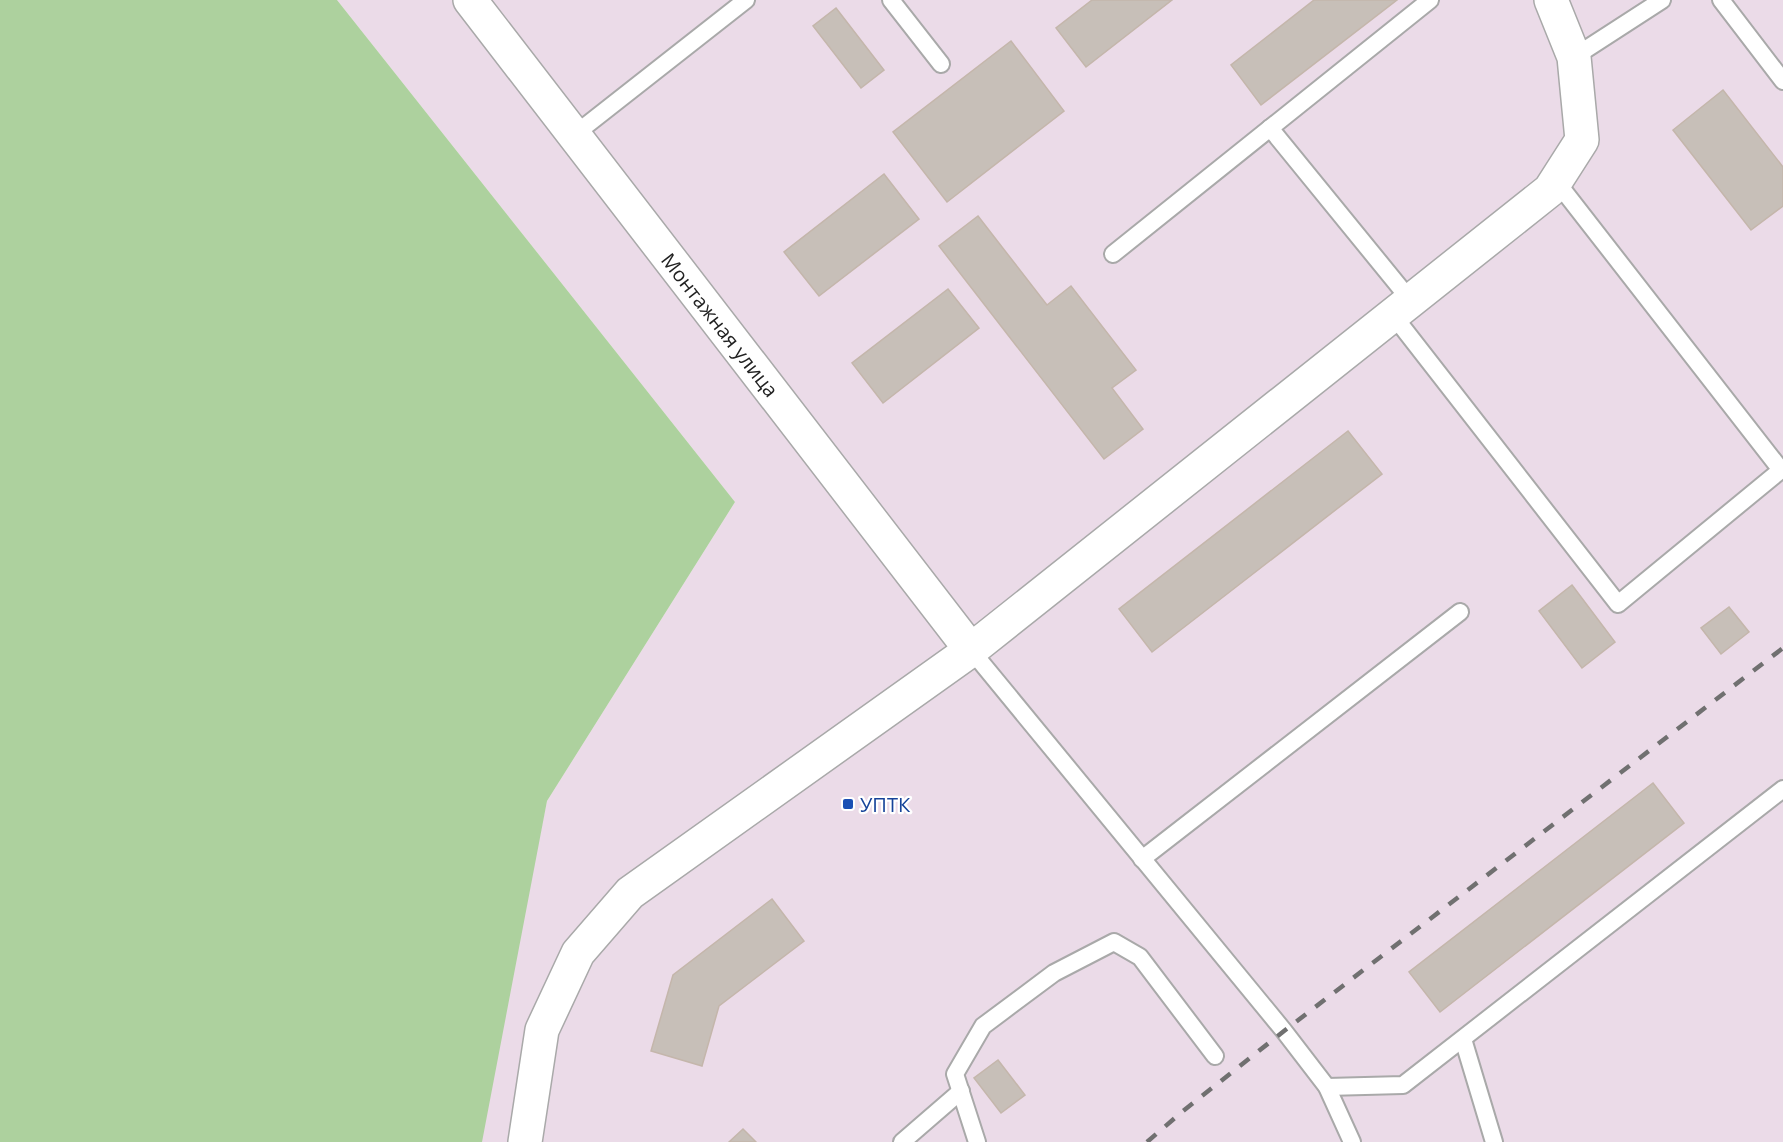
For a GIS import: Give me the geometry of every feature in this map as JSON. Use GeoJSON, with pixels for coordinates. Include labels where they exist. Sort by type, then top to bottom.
{"type":"FeatureCollection","features":[{"type":"Feature","properties":{"kind":"street","name":"Монтажная улица"},"geometry":{"type":"LineString","coordinates":[[470,0],[971,650]]}},
{"type":"Feature","properties":{"kind":"street"},"geometry":{"type":"LineString","coordinates":[[525,1142],[542,1030],[578,953],[630,893],[971,650],[1550,190],[1582,140],[1574,57],[1551,0]]}},
{"type":"Feature","properties":{"kind":"lane"},"geometry":{"type":"LineString","coordinates":[[574,135],[747,0]]}},
{"type":"Feature","properties":{"kind":"lane"},"geometry":{"type":"LineString","coordinates":[[891,0],[941,64]]}},
{"type":"Feature","properties":{"kind":"lane"},"geometry":{"type":"LineString","coordinates":[[1113,254],[1430,0]]}},
{"type":"Feature","properties":{"kind":"lane"},"geometry":{"type":"LineString","coordinates":[[1574,57],[1662,0]]}},
{"type":"Feature","properties":{"kind":"lane"},"geometry":{"type":"LineString","coordinates":[[1721,0],[1783,81]]}},
{"type":"Feature","properties":{"kind":"lane"},"geometry":{"type":"LineString","coordinates":[[1270,128],[1618,604],[1782,470],[1556,181]]}},
{"type":"Feature","properties":{"kind":"lane"},"geometry":{"type":"LineString","coordinates":[[1142,859],[1460,612]]}},
{"type":"Feature","properties":{"kind":"lane"},"geometry":{"type":"LineString","coordinates":[[971,650],[1284,1031],[1327,1087],[1352,1142]]}},
{"type":"Feature","properties":{"kind":"lane"},"geometry":{"type":"LineString","coordinates":[[1327,1087],[1403,1085],[1783,789]]}},
{"type":"Feature","properties":{"kind":"lane"},"geometry":{"type":"LineString","coordinates":[[977,1142],[955,1074],[982,1026],[1054,973],[1114,942],[1140,957],[1215,1056]]}},
{"type":"Feature","properties":{"kind":"lane"},"geometry":{"type":"LineString","coordinates":[[1463,1039],[1494,1142]]}},
{"type":"Feature","properties":{"kind":"lane"},"geometry":{"type":"LineString","coordinates":[[902,1142],[961,1091]]}},
{"type":"Feature","properties":{"kind":"shaded area"},"geometry":{"type":"Polygon","coordinates":[[[337,0],[1783,0],[1783,1142],[477,1142],[547,801],[735,502],[337,0]]]}},
{"type":"Feature","properties":{"kind":"green space"},"geometry":{"type":"Polygon","coordinates":[[[0,0],[337,0],[735,502],[547,801],[482,1142],[0,1142],[0,0]]]}},
{"type":"Feature","properties":{"kind":"building"},"geometry":{"type":"Polygon","coordinates":[[[1092,0],[1172,0],[1086,67],[1056,28],[1092,0]]]}},
{"type":"Feature","properties":{"kind":"building"},"geometry":{"type":"Polygon","coordinates":[[[1314,0],[1397,0],[1261,105],[1231,65],[1314,0]]]}},
{"type":"Feature","properties":{"kind":"building"},"geometry":{"type":"Polygon","coordinates":[[[836,8],[884,70],[861,88],[813,26],[836,8]]]}},
{"type":"Feature","properties":{"kind":"building"},"geometry":{"type":"Polygon","coordinates":[[[1011,41],[1064,111],[947,202],[893,132],[1011,41]]]}},
{"type":"Feature","properties":{"kind":"building"},"geometry":{"type":"Polygon","coordinates":[[[1723,90],[1783,167],[1783,206],[1751,230],[1673,130],[1723,90]]]}},
{"type":"Feature","properties":{"kind":"building"},"geometry":{"type":"Polygon","coordinates":[[[884,174],[919,219],[819,296],[784,252],[884,174]]]}},
{"type":"Feature","properties":{"kind":"building"},"geometry":{"type":"Polygon","coordinates":[[[978,216],[1047,305],[1071,286],[1136,370],[1112,388],[1143,429],[1104,459],[939,246],[978,216]]]}},
{"type":"Feature","properties":{"kind":"building"},"geometry":{"type":"Polygon","coordinates":[[[948,289],[979,328],[883,403],[852,363],[948,289]]]}},
{"type":"Feature","properties":{"kind":"building"},"geometry":{"type":"Polygon","coordinates":[[[1348,431],[1382,474],[1152,652],[1119,609],[1348,431]]]}},
{"type":"Feature","properties":{"kind":"building"},"geometry":{"type":"Polygon","coordinates":[[[1572,585],[1615,642],[1582,668],[1539,611],[1572,585]]]}},
{"type":"Feature","properties":{"kind":"building"},"geometry":{"type":"Polygon","coordinates":[[[1729,607],[1749,632],[1721,654],[1701,628],[1729,607]]]}},
{"type":"Feature","properties":{"kind":"building"},"geometry":{"type":"Polygon","coordinates":[[[1653,783],[1684,823],[1440,1012],[1409,972],[1653,783]]]}},
{"type":"Feature","properties":{"kind":"building"},"geometry":{"type":"Polygon","coordinates":[[[772,899],[804,941],[719,1006],[702,1066],[651,1051],[673,975],[772,899]]]}},
{"type":"Feature","properties":{"kind":"building"},"geometry":{"type":"Polygon","coordinates":[[[998,1060],[1025,1095],[1001,1113],[974,1078],[998,1060]]]}},
{"type":"Feature","properties":{"kind":"building"},"geometry":{"type":"Polygon","coordinates":[[[743,1129],[756,1142],[729,1142],[743,1129]]]}},
{"type":"Feature","properties":{"kind":"railway"},"geometry":{"type":"LineString","coordinates":[[1147,1142],[1284,1031],[1783,648]]}},
{"type":"Feature","properties":{"kind":"place","name":"УПТК"},"geometry":{"type":"Point","coordinates":[848,804]}}]}
